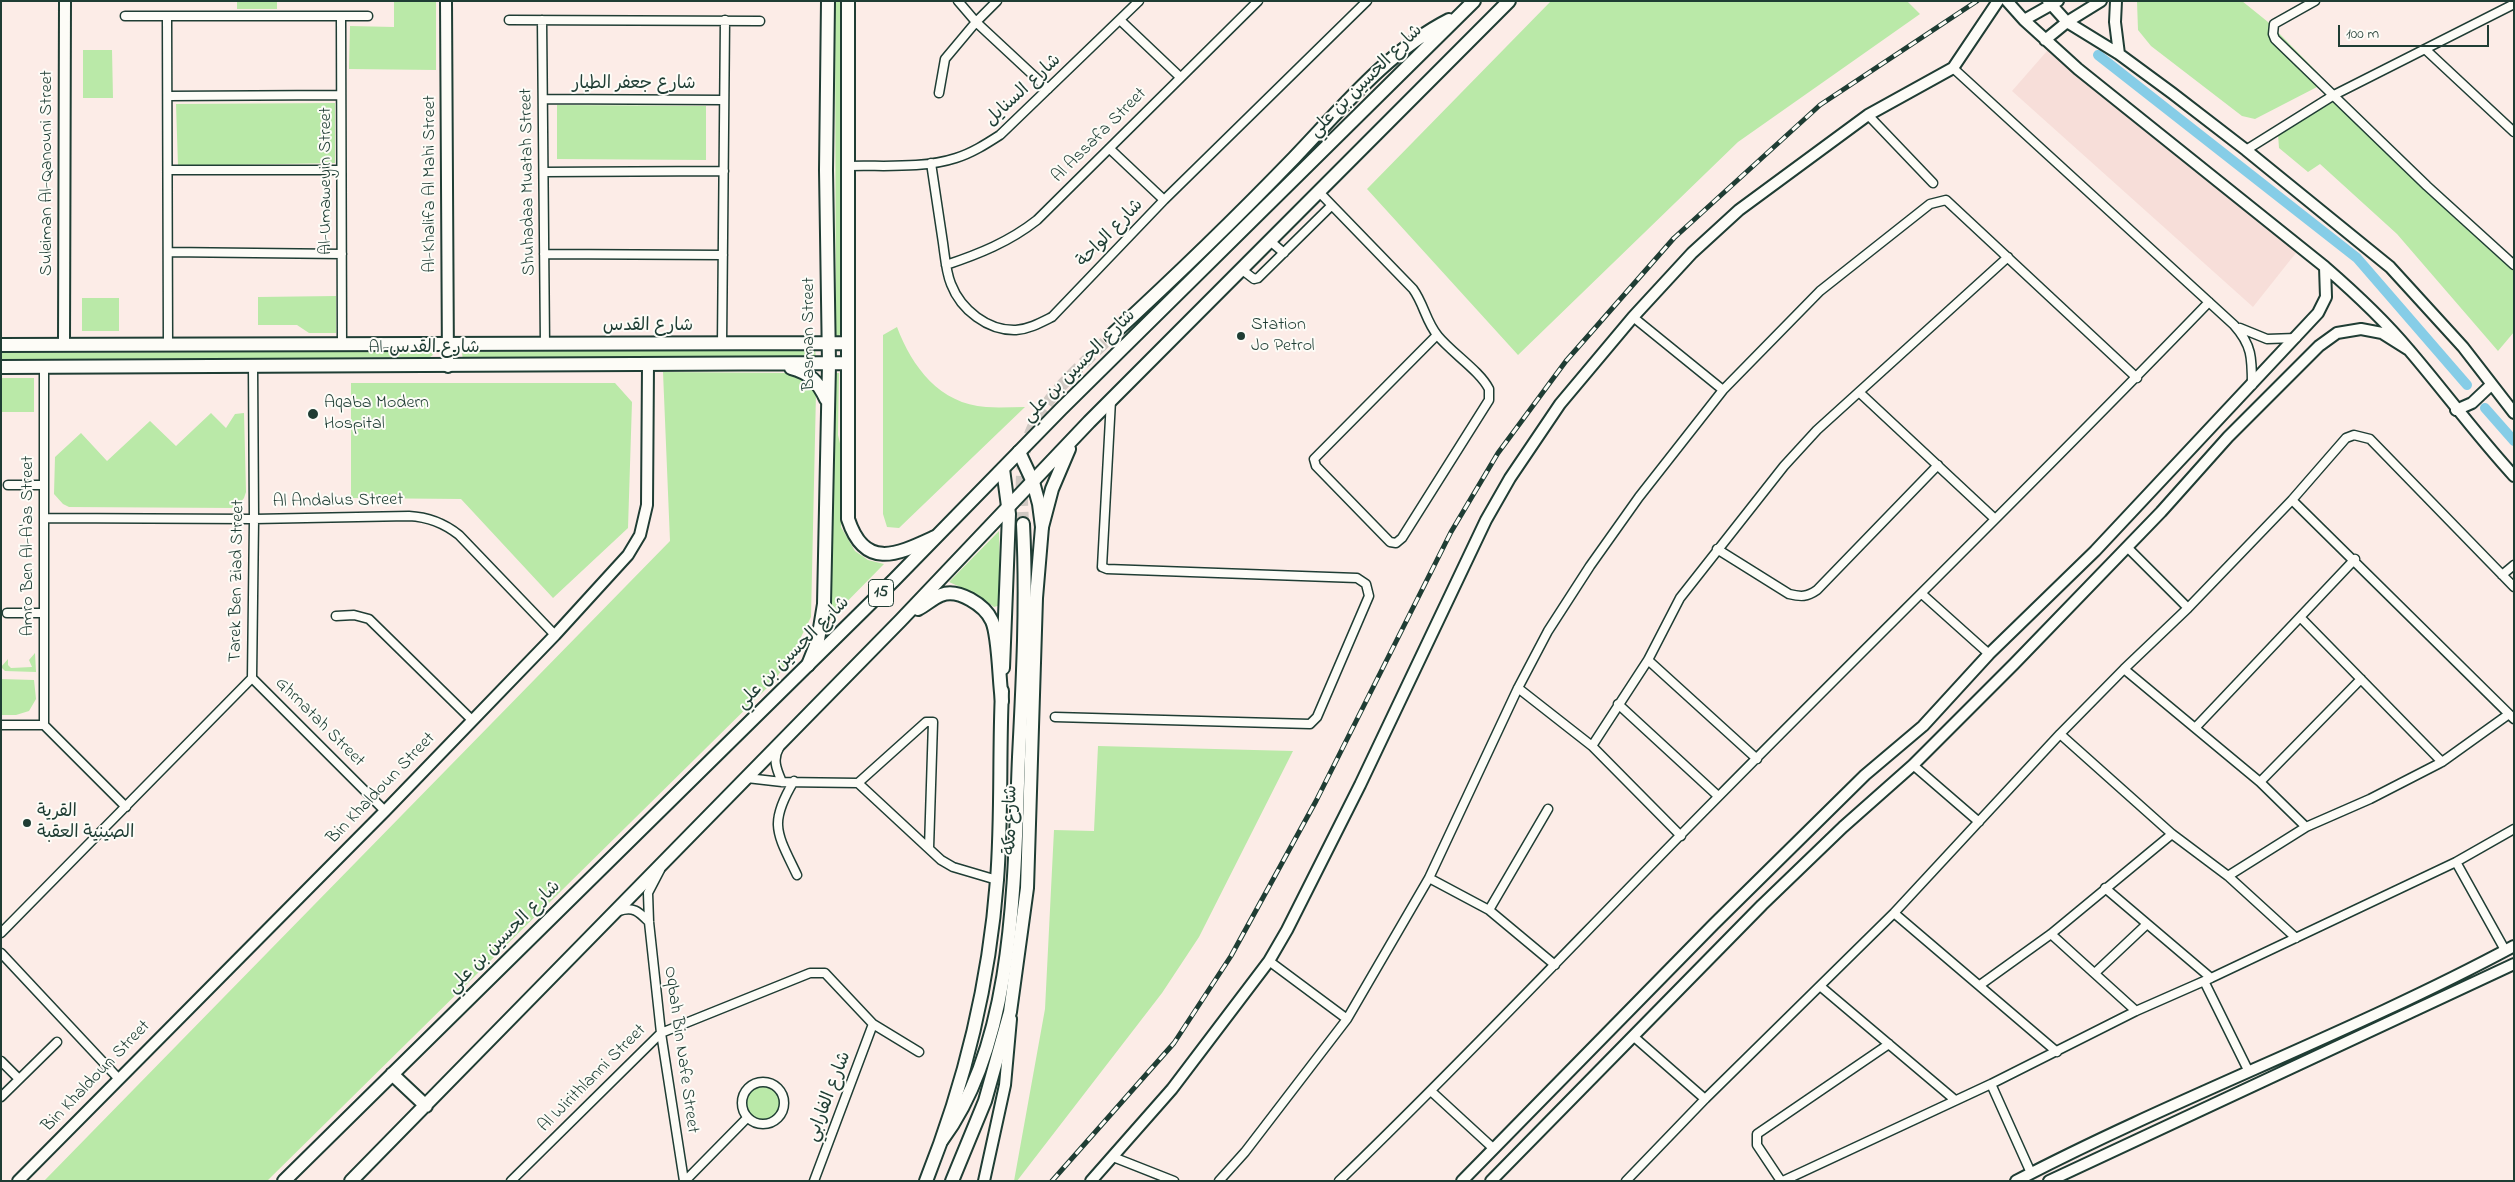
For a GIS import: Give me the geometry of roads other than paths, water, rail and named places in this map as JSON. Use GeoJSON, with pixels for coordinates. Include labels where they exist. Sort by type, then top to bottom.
{"type":"FeatureCollection","features":[{"type":"Feature","properties":{"kind":"main road","name":"Basman Street"},"geometry":{"type":"LineString","coordinates":[[808,665],[818,640],[824,604],[829,344],[826,170],[828,1]]}},
{"type":"Feature","properties":{"kind":"main road"},"geometry":{"type":"LineString","coordinates":[[848,1],[848,519],[854,536],[868,550],[886,555],[896,554],[936,538]]}},
{"type":"Feature","properties":{"kind":"main road","name":"شارع الحسين بن علي"},"geometry":{"type":"LineString","coordinates":[[284,1181],[808,665],[936,538],[1019,452],[1474,1]]}},
{"type":"Feature","properties":{"kind":"main road","name":"15"},"geometry":{"type":"LineString","coordinates":[[351,1181],[902,620],[1110,400],[1509,1]]}},
{"type":"Feature","properties":{"kind":"main road"},"geometry":{"type":"LineString","coordinates":[[1111,336],[1264,189],[1382,69],[1414,40],[1462,13]]}},
{"type":"Feature","properties":{"kind":"main road"},"geometry":{"type":"LineString","coordinates":[[801,344],[818,335],[828,320]]}},
{"type":"Feature","properties":{"kind":"main road","name":"شارع القدس"},"geometry":{"type":"LineString","coordinates":[[448,345],[848,343]]}},
{"type":"Feature","properties":{"kind":"main road","name":"Al-شارع القدس"},"geometry":{"type":"LineString","coordinates":[[1,345],[448,345]]}},
{"type":"Feature","properties":{"kind":"main road","name":"Al-شارع القدس"},"geometry":{"type":"LineString","coordinates":[[1,367],[448,367],[848,363]]}},
{"type":"Feature","properties":{"kind":"main road"},"geometry":{"type":"LineString","coordinates":[[781,365],[810,376],[819,385],[828,403]]}},
{"type":"Feature","properties":{"kind":"main road"},"geometry":{"type":"LineString","coordinates":[[1042,527],[1055,479],[1077,435]]}},
{"type":"Feature","properties":{"kind":"main road","name":"شارع مكة"},"geometry":{"type":"LineString","coordinates":[[952,1181],[985,1101],[1010,1012],[1020,956],[1028,873],[1036,598],[1042,527],[1039,504],[1033,482],[1019,452]]}},
{"type":"Feature","properties":{"kind":"main road","name":"شارع مكة"},"geometry":{"type":"LineString","coordinates":[[926,1181],[952,1114],[981,1005],[997,880],[1009,506],[1003,469]]}},
{"type":"Feature","properties":{"kind":"main road"},"geometry":{"type":"LineString","coordinates":[[942,1140],[961,1112],[980,1066],[999,997],[1007,950],[1021,712],[1023,524]]}},
{"type":"Feature","properties":{"kind":"main road"},"geometry":{"type":"LineString","coordinates":[[902,620],[942,594],[958,594],[978,604],[992,621],[1002,701]]}},
{"type":"Feature","properties":{"kind":"main road"},"geometry":{"type":"LineString","coordinates":[[392,1074],[426,1106]]}},
{"type":"Feature","properties":{"kind":"street","name":"Suleiman Al-Qanouni Street"},"geometry":{"type":"LineString","coordinates":[[64,1],[64,344]]}},
{"type":"Feature","properties":{"kind":"street","name":"Al-Khalifa Al Mahi Street"},"geometry":{"type":"LineString","coordinates":[[446,1],[448,367]]}},
{"type":"Feature","properties":{"kind":"street"},"geometry":{"type":"LineString","coordinates":[[958,1],[976,22],[1048,89]]}},
{"type":"Feature","properties":{"kind":"street"},"geometry":{"type":"LineString","coordinates":[[939,93],[945,59],[976,22],[997,1]]}},
{"type":"Feature","properties":{"kind":"street","name":"شارع السنايل"},"geometry":{"type":"LineString","coordinates":[[848,166],[931,163],[955,158],[978,148],[1000,135],[1139,1]]}},
{"type":"Feature","properties":{"kind":"street","name":"Al Assafa Street"},"geometry":{"type":"LineString","coordinates":[[946,265],[995,248],[1017,235],[1036,220],[1110,149],[1179,76],[1258,1]]}},
{"type":"Feature","properties":{"kind":"street","name":"شارع الواحة"},"geometry":{"type":"LineString","coordinates":[[931,163],[946,265],[950,283],[956,296],[982,322],[998,328],[1016,330],[1034,326],[1052,317],[1164,200],[1367,1]]}},
{"type":"Feature","properties":{"kind":"street"},"geometry":{"type":"LineString","coordinates":[[1092,1181],[1172,1089],[1269,961],[1288,930],[1360,785],[1486,520],[1510,478],[1560,404],[1633,317],[1692,253],[1739,210],[1868,115],[1953,68],[1998,1]]}},
{"type":"Feature","properties":{"kind":"street"},"geometry":{"type":"LineString","coordinates":[[2008,1],[2044,40],[2325,267],[2361,299],[2409,350],[2456,410],[2514,476]]}},
{"type":"Feature","properties":{"kind":"street"},"geometry":{"type":"LineString","coordinates":[[2044,40],[2067,22],[2101,1]]}},
{"type":"Feature","properties":{"kind":"street"},"geometry":{"type":"LineString","coordinates":[[2116,1],[2115,22],[2119,54]]}},
{"type":"Feature","properties":{"kind":"street"},"geometry":{"type":"LineString","coordinates":[[2315,1],[2277,22],[2273,34],[2275,39],[2428,186],[2514,265]]}},
{"type":"Feature","properties":{"kind":"street"},"geometry":{"type":"LineString","coordinates":[[2024,20],[2052,2],[2067,22],[2119,54],[2246,150],[2390,267],[2463,347],[2514,413]]}},
{"type":"Feature","properties":{"kind":"street"},"geometry":{"type":"LineString","coordinates":[[2246,150],[2334,95],[2514,4]]}},
{"type":"Feature","properties":{"kind":"street"},"geometry":{"type":"LineString","coordinates":[[125,16],[368,16]]}},
{"type":"Feature","properties":{"kind":"street"},"geometry":{"type":"LineString","coordinates":[[168,16],[168,344]]}},
{"type":"Feature","properties":{"kind":"street","name":"Al-Umaweyin Street"},"geometry":{"type":"LineString","coordinates":[[341,16],[342,345]]}},
{"type":"Feature","properties":{"kind":"street"},"geometry":{"type":"LineString","coordinates":[[509,20],[760,21]]}},
{"type":"Feature","properties":{"kind":"street","name":"Shuhadaa Muatah Street"},"geometry":{"type":"LineString","coordinates":[[542,20],[545,345]]}},
{"type":"Feature","properties":{"kind":"street"},"geometry":{"type":"LineString","coordinates":[[722,344],[725,20]]}},
{"type":"Feature","properties":{"kind":"street"},"geometry":{"type":"LineString","coordinates":[[1120,20],[1179,76]]}},
{"type":"Feature","properties":{"kind":"street"},"geometry":{"type":"LineString","coordinates":[[2426,50],[2514,132]]}},
{"type":"Feature","properties":{"kind":"street"},"geometry":{"type":"LineString","coordinates":[[1953,68],[2234,324],[2246,338],[2251,350],[2252,385]]}},
{"type":"Feature","properties":{"kind":"street"},"geometry":{"type":"LineString","coordinates":[[168,96],[341,95]]}},
{"type":"Feature","properties":{"kind":"street","name":"شارع جعفر الطيار"},"geometry":{"type":"LineString","coordinates":[[543,99],[724,100]]}},
{"type":"Feature","properties":{"kind":"street"},"geometry":{"type":"LineString","coordinates":[[1868,115],[1933,183]]}},
{"type":"Feature","properties":{"kind":"street"},"geometry":{"type":"LineString","coordinates":[[1110,149],[1164,200]]}},
{"type":"Feature","properties":{"kind":"street"},"geometry":{"type":"LineString","coordinates":[[168,170],[342,170]]}},
{"type":"Feature","properties":{"kind":"street"},"geometry":{"type":"LineString","coordinates":[[544,172],[724,171]]}},
{"type":"Feature","properties":{"kind":"street"},"geometry":{"type":"LineString","coordinates":[[1319,192],[1413,289],[1423,304],[1425,314],[1437,335],[1487,385],[1489,400],[1402,538],[1396,543],[1390,542],[1316,466],[1314,459],[1437,335]]}},
{"type":"Feature","properties":{"kind":"street"},"geometry":{"type":"LineString","coordinates":[[1219,1181],[1245,1152],[1347,1019],[1429,878],[1518,688],[1548,632],[1590,566],[1639,497],[1723,390],[1820,291],[1930,204],[1938,200],[1951,202],[2136,378]]}},
{"type":"Feature","properties":{"kind":"street"},"geometry":{"type":"LineString","coordinates":[[1241,270],[1256,279],[1331,206]]}},
{"type":"Feature","properties":{"kind":"street"},"geometry":{"type":"LineString","coordinates":[[1270,241],[1284,253]]}},
{"type":"Feature","properties":{"kind":"street"},"geometry":{"type":"LineString","coordinates":[[168,252],[342,254]]}},
{"type":"Feature","properties":{"kind":"street"},"geometry":{"type":"LineString","coordinates":[[544,254],[723,255]]}},
{"type":"Feature","properties":{"kind":"street"},"geometry":{"type":"LineString","coordinates":[[1592,746],[1648,660],[1680,598],[1784,466],[1817,430],[2008,257]]}},
{"type":"Feature","properties":{"kind":"street"},"geometry":{"type":"LineString","coordinates":[[1462,1181],[1865,775],[1923,726],[1989,654],[2095,551],[2297,338],[2324,304],[2327,286],[2325,267]]}},
{"type":"Feature","properties":{"kind":"street"},"geometry":{"type":"LineString","coordinates":[[1339,1181],[1432,1092],[1718,796],[1922,594],[2209,302]]}},
{"type":"Feature","properties":{"kind":"street"},"geometry":{"type":"LineString","coordinates":[[1633,317],[1723,390]]}},
{"type":"Feature","properties":{"kind":"street"},"geometry":{"type":"LineString","coordinates":[[2234,324],[2267,339],[2297,338]]}},
{"type":"Feature","properties":{"kind":"street"},"geometry":{"type":"LineString","coordinates":[[1491,1181],[1762,905],[1843,827],[1913,765],[2127,547],[2228,437],[2312,353],[2337,334],[2360,329],[2374,331],[2409,350]]}},
{"type":"Feature","properties":{"kind":"street","name":"Bin Khaldoun Street"},"geometry":{"type":"LineString","coordinates":[[18,1181],[118,1078],[385,811],[555,635],[628,555],[640,535],[647,506],[648,365]]}},
{"type":"Feature","properties":{"kind":"street","name":"Tarek Ben Ziad Street"},"geometry":{"type":"LineString","coordinates":[[1,933],[252,678],[253,366]]}},
{"type":"Feature","properties":{"kind":"street","name":"Amro Ben Al-A'as Street"},"geometry":{"type":"LineString","coordinates":[[44,367],[44,725]]}},
{"type":"Feature","properties":{"kind":"street"},"geometry":{"type":"LineString","coordinates":[[2456,410],[2472,403],[2491,384]]}},
{"type":"Feature","properties":{"kind":"street"},"geometry":{"type":"LineString","coordinates":[[1860,393],[1995,519]]}},
{"type":"Feature","properties":{"kind":"street"},"geometry":{"type":"LineString","coordinates":[[1055,717],[1310,724],[1317,717],[1369,596],[1366,584],[1357,578],[1107,569],[1102,567],[1110,400]]}},
{"type":"Feature","properties":{"kind":"street"},"geometry":{"type":"LineString","coordinates":[[2215,423],[2228,437]]}},
{"type":"Feature","properties":{"kind":"street"},"geometry":{"type":"LineString","coordinates":[[1626,1181],[1705,1099],[1894,913],[2060,734],[2188,608],[2292,500],[2346,438],[2362,436],[2370,439],[2514,587]]}},
{"type":"Feature","properties":{"kind":"street"},"geometry":{"type":"LineString","coordinates":[[1717,549],[1789,594],[1800,597],[1809,596],[1938,466]]}},
{"type":"Feature","properties":{"kind":"street"},"geometry":{"type":"LineString","coordinates":[[8,485],[44,485]]}},
{"type":"Feature","properties":{"kind":"street"},"geometry":{"type":"LineString","coordinates":[[2228,876],[2306,827],[2370,799],[2442,762],[2511,716],[2354,559],[2292,500]]}},
{"type":"Feature","properties":{"kind":"street","name":"Al Andalus Street"},"geometry":{"type":"LineString","coordinates":[[44,518],[409,516],[436,521],[459,535],[555,635]]}},
{"type":"Feature","properties":{"kind":"street"},"geometry":{"type":"LineString","coordinates":[[2127,547],[2188,608]]}},
{"type":"Feature","properties":{"kind":"street"},"geometry":{"type":"LineString","coordinates":[[2196,727],[2301,618],[2354,559]]}},
{"type":"Feature","properties":{"kind":"street"},"geometry":{"type":"LineString","coordinates":[[2502,575],[2514,565]]}},
{"type":"Feature","properties":{"kind":"street"},"geometry":{"type":"LineString","coordinates":[[1922,594],[1989,654]]}},
{"type":"Feature","properties":{"kind":"street"},"geometry":{"type":"LineString","coordinates":[[7,612],[44,613]]}},
{"type":"Feature","properties":{"kind":"street"},"geometry":{"type":"LineString","coordinates":[[336,616],[354,615],[369,619],[472,720]]}},
{"type":"Feature","properties":{"kind":"street"},"geometry":{"type":"LineString","coordinates":[[2301,618],[2442,762]]}},
{"type":"Feature","properties":{"kind":"street"},"geometry":{"type":"LineString","coordinates":[[1648,660],[1756,759]]}},
{"type":"Feature","properties":{"kind":"street"},"geometry":{"type":"LineString","coordinates":[[2124,669],[2260,782],[2306,827]]}},
{"type":"Feature","properties":{"kind":"street","name":"Ghrnatah Street"},"geometry":{"type":"LineString","coordinates":[[252,678],[385,811]]}},
{"type":"Feature","properties":{"kind":"street"},"geometry":{"type":"LineString","coordinates":[[2260,782],[2361,678]]}},
{"type":"Feature","properties":{"kind":"street"},"geometry":{"type":"LineString","coordinates":[[1518,688],[1592,746],[1681,836]]}},
{"type":"Feature","properties":{"kind":"street"},"geometry":{"type":"LineString","coordinates":[[1618,704],[1718,796]]}},
{"type":"Feature","properties":{"kind":"street"},"geometry":{"type":"LineString","coordinates":[[858,783],[926,722],[932,722],[929,848]]}},
{"type":"Feature","properties":{"kind":"street"},"geometry":{"type":"LineString","coordinates":[[1,725],[44,725],[126,807]]}},
{"type":"Feature","properties":{"kind":"street"},"geometry":{"type":"LineString","coordinates":[[2060,734],[2172,834],[2228,876],[2296,938]]}},
{"type":"Feature","properties":{"kind":"street"},"geometry":{"type":"LineString","coordinates":[[782,782],[776,765],[775,755],[783,740]]}},
{"type":"Feature","properties":{"kind":"street"},"geometry":{"type":"LineString","coordinates":[[1913,765],[1979,822]]}},
{"type":"Feature","properties":{"kind":"street"},"geometry":{"type":"LineString","coordinates":[[747,778],[782,782],[858,783],[929,848],[953,867],[997,880]]}},
{"type":"Feature","properties":{"kind":"street"},"geometry":{"type":"LineString","coordinates":[[794,781],[781,802],[776,823],[781,840],[797,875]]}},
{"type":"Feature","properties":{"kind":"street"},"geometry":{"type":"LineString","coordinates":[[1489,910],[1548,809]]}},
{"type":"Feature","properties":{"kind":"street"},"geometry":{"type":"LineString","coordinates":[[1889,1044],[1757,1134],[1757,1145],[1782,1181],[1991,1084],[2136,1011],[2208,980],[2456,862],[2514,829]]}},
{"type":"Feature","properties":{"kind":"street"},"geometry":{"type":"LineString","coordinates":[[1980,986],[2051,934],[2172,834]]}},
{"type":"Feature","properties":{"kind":"street","name":"Oqbah Bin Nafe Street"},"geometry":{"type":"LineString","coordinates":[[664,862],[648,893],[649,922],[660,1033],[684,1181]]}},
{"type":"Feature","properties":{"kind":"street"},"geometry":{"type":"LineString","coordinates":[[2016,1181],[2509,948],[2456,862]]}},
{"type":"Feature","properties":{"kind":"street"},"geometry":{"type":"LineString","coordinates":[[1429,878],[1489,910],[1555,964]]}},
{"type":"Feature","properties":{"kind":"street"},"geometry":{"type":"LineString","coordinates":[[2105,888],[2208,980],[2249,1072]]}},
{"type":"Feature","properties":{"kind":"street"},"geometry":{"type":"LineString","coordinates":[[1748,892],[1762,905]]}},
{"type":"Feature","properties":{"kind":"street"},"geometry":{"type":"LineString","coordinates":[[613,914],[628,908],[636,910],[649,922]]}},
{"type":"Feature","properties":{"kind":"street"},"geometry":{"type":"LineString","coordinates":[[1894,913],[2056,1052]]}},
{"type":"Feature","properties":{"kind":"street"},"geometry":{"type":"LineString","coordinates":[[2096,972],[2147,924]]}},
{"type":"Feature","properties":{"kind":"street"},"geometry":{"type":"LineString","coordinates":[[2051,934],[2096,972],[2136,1011]]}},
{"type":"Feature","properties":{"kind":"street"},"geometry":{"type":"LineString","coordinates":[[1,952],[118,1078]]}},
{"type":"Feature","properties":{"kind":"street"},"geometry":{"type":"LineString","coordinates":[[1269,961],[1347,1019]]}},
{"type":"Feature","properties":{"kind":"street"},"geometry":{"type":"LineString","coordinates":[[2049,1181],[2154,1131],[2240,1094],[2514,964]]}},
{"type":"Feature","properties":{"kind":"street","name":"Al Wirithlanni Street"},"geometry":{"type":"LineString","coordinates":[[511,1181],[660,1033],[810,973],[818,972],[825,973],[873,1024]]}},
{"type":"Feature","properties":{"kind":"street"},"geometry":{"type":"LineString","coordinates":[[1820,986],[1955,1100]]}},
{"type":"Feature","properties":{"kind":"street"},"geometry":{"type":"LineString","coordinates":[[984,1181],[1005,1085],[1009,1054],[1010,1012]]}},
{"type":"Feature","properties":{"kind":"street"},"geometry":{"type":"LineString","coordinates":[[873,1024],[919,1052]]}},
{"type":"Feature","properties":{"kind":"street","name":"شارع الفارابي"},"geometry":{"type":"LineString","coordinates":[[814,1181],[873,1024]]}},
{"type":"Feature","properties":{"kind":"street"},"geometry":{"type":"LineString","coordinates":[[1633,1036],[1705,1099]]}},
{"type":"Feature","properties":{"kind":"street"},"geometry":{"type":"LineString","coordinates":[[1,1097],[57,1042]]}},
{"type":"Feature","properties":{"kind":"street"},"geometry":{"type":"LineString","coordinates":[[1,1061],[19,1079]]}},
{"type":"Feature","properties":{"kind":"street"},"geometry":{"type":"LineString","coordinates":[[2233,1079],[2240,1094]]}},
{"type":"Feature","properties":{"kind":"street"},"geometry":{"type":"LineString","coordinates":[[762,1082],[775,1086],[780,1090],[784,1104],[783,1111],[774,1122],[759,1124],[747,1118],[743,1112],[742,1098],[749,1086],[762,1082]]}},
{"type":"Feature","properties":{"kind":"street"},"geometry":{"type":"LineString","coordinates":[[1991,1084],[2031,1173]]}},
{"type":"Feature","properties":{"kind":"street"},"geometry":{"type":"LineString","coordinates":[[1432,1092],[1494,1149]]}},
{"type":"Feature","properties":{"kind":"street"},"geometry":{"type":"LineString","coordinates":[[684,1181],[747,1118]]}},
{"type":"Feature","properties":{"kind":"street"},"geometry":{"type":"LineString","coordinates":[[1113,1156],[1174,1181]]}},
{"type":"Feature","properties":{"kind":"waterway"},"geometry":{"type":"LineString","coordinates":[[2098,55],[2357,258],[2467,385]]}},
{"type":"Feature","properties":{"kind":"waterway"},"geometry":{"type":"LineString","coordinates":[[2485,408],[2514,441]]}},
{"type":"Feature","properties":{"kind":"tunnel"},"geometry":{"type":"LineString","coordinates":[[1023,524],[1023,460],[1034,425],[1052,397],[1075,371],[1111,336]]}},
{"type":"Feature","properties":{"kind":"railway"},"geometry":{"type":"LineString","coordinates":[[1052,1181],[1174,1043],[1231,956],[1316,801],[1451,532],[1498,453],[1566,361],[1674,238],[1820,105],[1977,1]]}},
{"type":"Feature","properties":{"kind":"place","name":"Station Jo Petrol"},"geometry":{"type":"Point","coordinates":[1241,336]}},
{"type":"Feature","properties":{"kind":"place","name":"Aqaba Modern Hospital"},"geometry":{"type":"Point","coordinates":[313,414]}},
{"type":"Feature","properties":{"kind":"place","name":"القرية الصينية العقبة"},"geometry":{"type":"Point","coordinates":[27,823]}}]}
